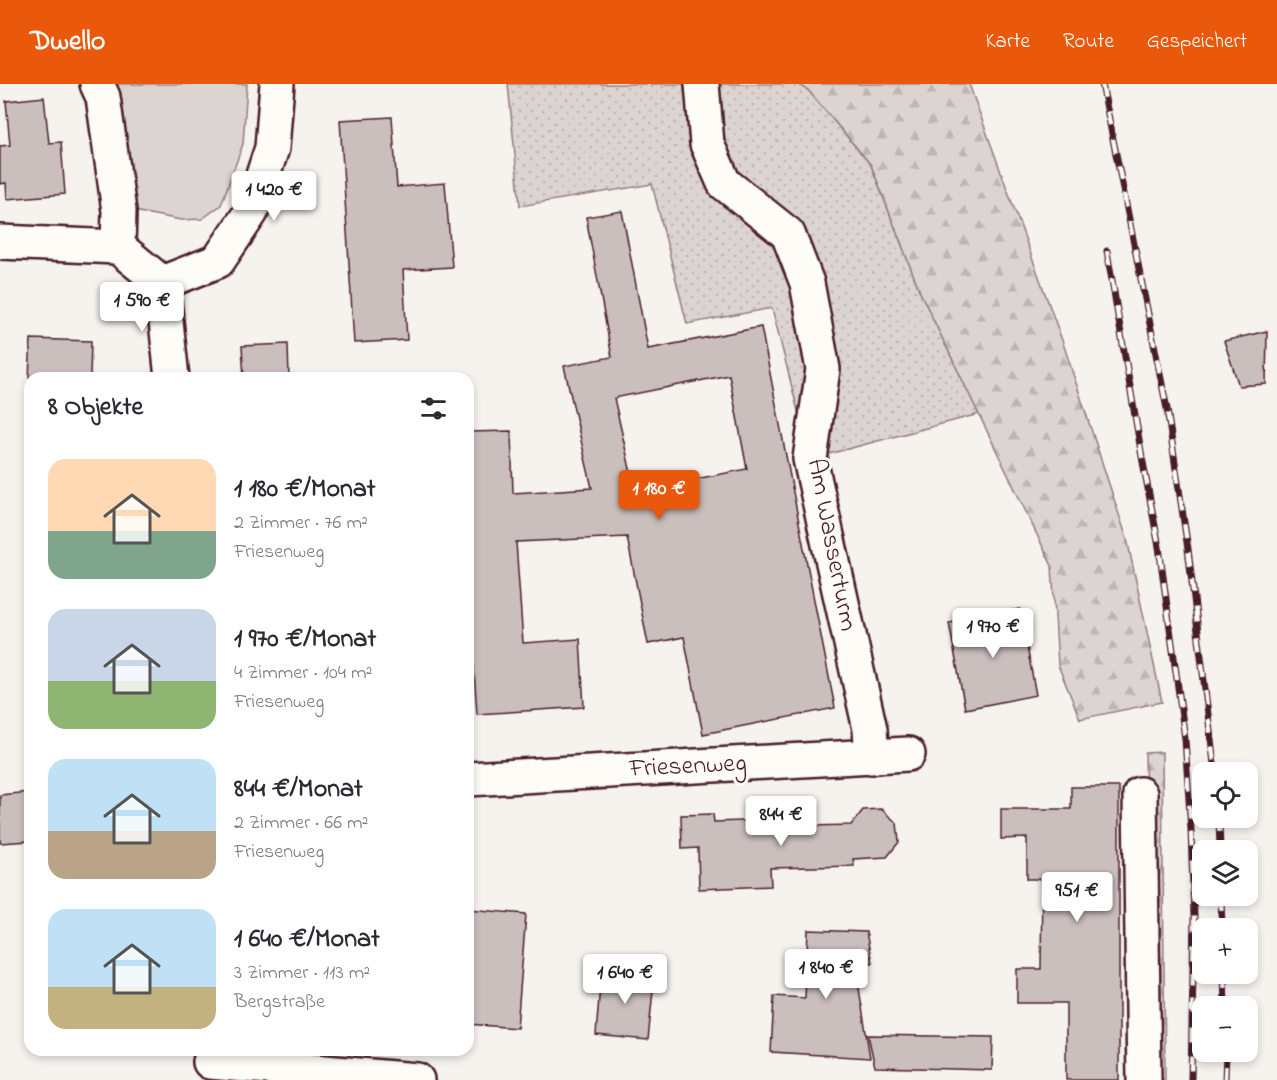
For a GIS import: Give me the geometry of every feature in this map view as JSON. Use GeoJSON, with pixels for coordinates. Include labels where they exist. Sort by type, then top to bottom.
{"type":"FeatureCollection","features":[{"type":"Feature","properties":{"kind":"street"},"geometry":{"type":"LineString","coordinates":[[96,84],[103,98],[119,212],[118,247]]}},
{"type":"Feature","properties":{"kind":"street"},"geometry":{"type":"LineString","coordinates":[[162,283],[218,261],[251,212],[272,148],[277,84]]}},
{"type":"Feature","properties":{"kind":"street","name":"Am Wasserturm"},"geometry":{"type":"LineString","coordinates":[[702,84],[707,144],[724,183],[788,234],[807,283],[823,369],[810,459],[870,729],[872,757]]}},
{"type":"Feature","properties":{"kind":"street"},"geometry":{"type":"LineString","coordinates":[[0,242],[118,247],[162,283],[171,372]]}},
{"type":"Feature","properties":{"kind":"street","name":"Friesenweg"},"geometry":{"type":"LineString","coordinates":[[474,779],[908,754]]}},
{"type":"Feature","properties":{"kind":"street"},"geometry":{"type":"LineString","coordinates":[[1140,794],[1144,1080]]}},
{"type":"Feature","properties":{"kind":"street"},"geometry":{"type":"LineString","coordinates":[[210,1064],[417,1080]]}},
{"type":"Feature","properties":{"kind":"green space"},"geometry":{"type":"Polygon","coordinates":[[[112,84],[247,84],[243,144],[221,205],[202,219],[181,220],[134,211],[112,84]]]}},
{"type":"Feature","properties":{"kind":"green space"},"geometry":{"type":"Polygon","coordinates":[[[508,84],[798,84],[808,90],[871,165],[920,292],[979,414],[810,459],[772,308],[687,324],[652,184],[520,206],[508,84]]]}},
{"type":"Feature","properties":{"kind":"green space"},"geometry":{"type":"Polygon","coordinates":[[[798,84],[969,84],[1063,343],[1127,539],[1162,702],[1080,719],[1058,665],[1052,566],[920,292],[871,165],[808,90],[798,84]]]}},
{"type":"Feature","properties":{"kind":"green space"},"geometry":{"type":"Polygon","coordinates":[[[1162,752],[1165,1080],[1151,1080],[1145,753],[1162,752]]]}},
{"type":"Feature","properties":{"kind":"building"},"geometry":{"type":"Polygon","coordinates":[[[44,97],[49,143],[61,142],[65,194],[7,199],[6,183],[0,184],[0,146],[10,145],[6,101],[44,97]]]}},
{"type":"Feature","properties":{"kind":"building"},"geometry":{"type":"Polygon","coordinates":[[[392,117],[397,187],[445,183],[452,267],[403,270],[407,340],[354,343],[340,120],[392,117]]]}},
{"type":"Feature","properties":{"kind":"building"},"geometry":{"type":"Polygon","coordinates":[[[622,211],[648,349],[761,327],[835,708],[703,734],[684,637],[648,644],[627,537],[516,542],[523,643],[580,639],[584,707],[477,714],[474,669],[474,432],[511,431],[513,493],[592,488],[564,366],[612,357],[586,217],[622,211]],[[729,375],[614,398],[635,491],[747,469],[729,375]]]}},
{"type":"Feature","properties":{"kind":"building"},"geometry":{"type":"Polygon","coordinates":[[[1267,331],[1266,384],[1239,386],[1224,341],[1267,331]]]}},
{"type":"Feature","properties":{"kind":"building"},"geometry":{"type":"Polygon","coordinates":[[[31,339],[91,341],[90,372],[29,372],[31,339]]]}},
{"type":"Feature","properties":{"kind":"building"},"geometry":{"type":"Polygon","coordinates":[[[288,344],[289,372],[244,372],[242,346],[288,344]]]}},
{"type":"Feature","properties":{"kind":"building"},"geometry":{"type":"Polygon","coordinates":[[[1020,609],[1036,695],[965,709],[949,623],[1020,609]]]}},
{"type":"Feature","properties":{"kind":"building"},"geometry":{"type":"Polygon","coordinates":[[[1071,787],[1119,787],[1119,1080],[1066,1080],[1066,1003],[1017,1003],[1017,969],[1041,969],[1042,879],[1027,879],[1027,838],[1001,839],[1001,809],[1071,809],[1071,787]]]}},
{"type":"Feature","properties":{"kind":"building"},"geometry":{"type":"Polygon","coordinates":[[[24,793],[24,841],[0,843],[0,795],[24,793]]]}},
{"type":"Feature","properties":{"kind":"building"},"geometry":{"type":"Polygon","coordinates":[[[881,809],[897,823],[899,842],[887,857],[853,859],[854,866],[770,868],[771,886],[699,889],[698,848],[682,849],[681,815],[713,814],[714,822],[769,820],[769,827],[851,825],[863,810],[881,809]]]}},
{"type":"Feature","properties":{"kind":"building"},"geometry":{"type":"Polygon","coordinates":[[[474,910],[526,914],[517,1028],[474,1024],[474,910]]]}},
{"type":"Feature","properties":{"kind":"building"},"geometry":{"type":"Polygon","coordinates":[[[808,930],[866,932],[872,963],[855,963],[870,1058],[771,1052],[774,996],[805,998],[808,930]]]}},
{"type":"Feature","properties":{"kind":"building"},"geometry":{"type":"Polygon","coordinates":[[[607,969],[651,973],[649,989],[653,990],[648,1040],[596,1035],[600,985],[605,985],[607,969]]]}},
{"type":"Feature","properties":{"kind":"building"},"geometry":{"type":"Polygon","coordinates":[[[868,1035],[993,1037],[992,1070],[875,1067],[868,1035]]]}},
{"type":"Feature","properties":{"kind":"railway"},"geometry":{"type":"LineString","coordinates":[[1102,84],[1167,409],[1188,549],[1214,762]]}},
{"type":"Feature","properties":{"kind":"railway"},"geometry":{"type":"LineString","coordinates":[[1107,251],[1159,547],[1185,739],[1194,917],[1191,1080]]}},
{"type":"Feature","properties":{"kind":"railway"},"geometry":{"type":"LineString","coordinates":[[1219,828],[1220,840]]}},
{"type":"Feature","properties":{"kind":"railway"},"geometry":{"type":"LineString","coordinates":[[1221,906],[1222,918]]}},
{"type":"Feature","properties":{"kind":"railway"},"geometry":{"type":"LineString","coordinates":[[1224,984],[1225,996]]}},
{"type":"Feature","properties":{"kind":"railway"},"geometry":{"type":"LineString","coordinates":[[1225,1080],[1226,1062]]}}]}
